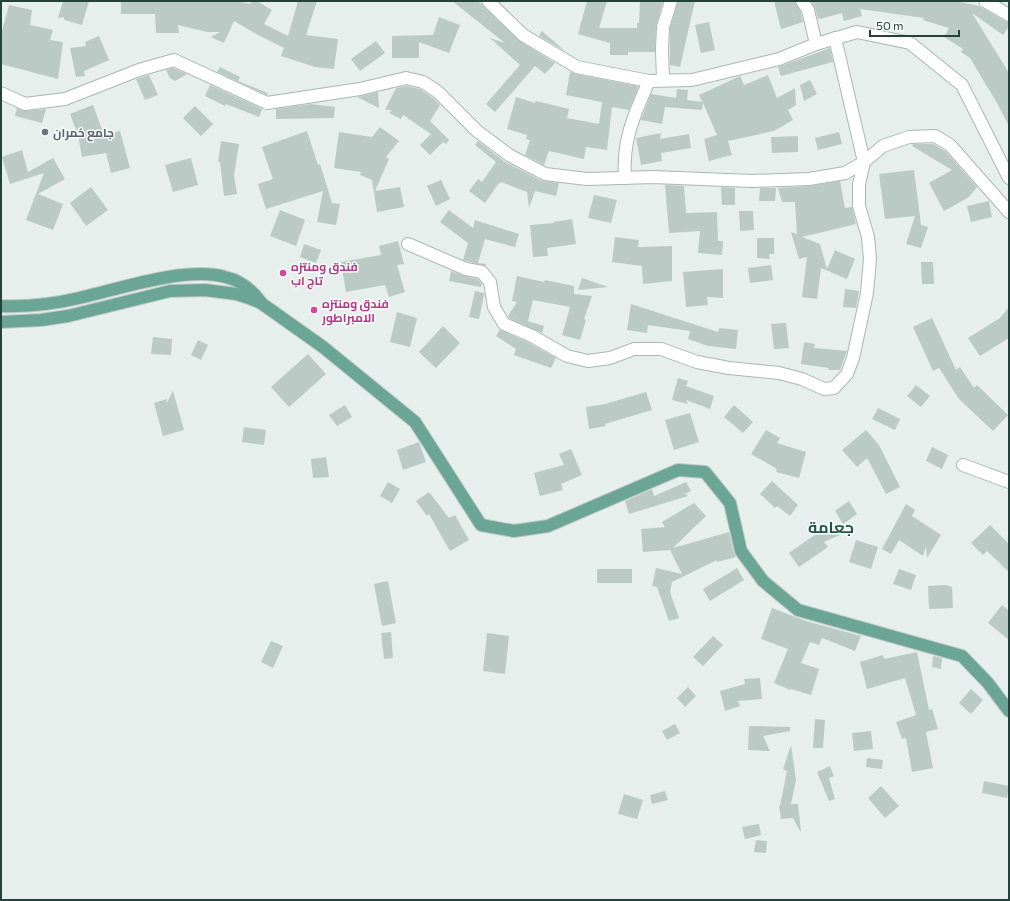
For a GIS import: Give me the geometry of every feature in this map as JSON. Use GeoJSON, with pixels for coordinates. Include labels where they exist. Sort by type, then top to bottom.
{"type":"FeatureCollection","features":[{"type":"Feature","properties":{"kind":"main road"},"geometry":{"type":"LineString","coordinates":[[1,306],[26,306],[62,302],[165,278],[209,274],[235,280],[250,290],[261,303],[323,347],[415,422],[481,525],[514,531],[548,526],[678,470],[705,472],[730,504],[741,551],[763,581],[798,610],[962,656],[988,683],[1009,711]]}},
{"type":"Feature","properties":{"kind":"main road"},"geometry":{"type":"LineString","coordinates":[[1,322],[55,319],[153,294],[188,290],[205,290],[236,294],[261,303]]}},
{"type":"Feature","properties":{"kind":"street"},"geometry":{"type":"LineString","coordinates":[[488,1],[523,35],[577,67],[604,71],[628,78],[649,81],[692,80],[779,59],[816,44],[857,32],[910,43],[962,85],[1009,178]]}},
{"type":"Feature","properties":{"kind":"street"},"geometry":{"type":"LineString","coordinates":[[663,80],[663,28],[671,1]]}},
{"type":"Feature","properties":{"kind":"street"},"geometry":{"type":"LineString","coordinates":[[802,1],[808,10],[816,44]]}},
{"type":"Feature","properties":{"kind":"street"},"geometry":{"type":"LineString","coordinates":[[985,1],[1009,15]]}},
{"type":"Feature","properties":{"kind":"street"},"geometry":{"type":"LineString","coordinates":[[408,244],[466,269],[482,272],[490,282],[494,307],[504,324],[532,336],[567,356],[588,360],[610,358],[634,349],[662,349],[697,362],[729,368],[779,373],[802,379],[824,389],[834,388],[847,374],[853,358],[867,294],[870,259],[868,237],[859,206],[859,184],[864,162],[835,38]]}},
{"type":"Feature","properties":{"kind":"street"},"geometry":{"type":"LineString","coordinates":[[1,93],[25,104],[65,99],[139,70],[174,60],[268,103],[360,88],[406,78],[423,82],[438,92],[477,131],[509,155],[545,174],[587,179],[653,177],[752,181],[809,179],[846,172],[864,162],[882,146],[909,137],[935,136],[950,145],[1009,212]]}},
{"type":"Feature","properties":{"kind":"street"},"geometry":{"type":"LineString","coordinates":[[625,178],[624,162],[626,141],[634,115],[649,81]]}},
{"type":"Feature","properties":{"kind":"street"},"geometry":{"type":"LineString","coordinates":[[963,465],[1009,482]]}},
{"type":"Feature","properties":{"kind":"building"},"geometry":{"type":"Polygon","coordinates":[[[63,1],[89,1],[82,25],[64,20],[64,17],[58,18],[63,1]]]}},
{"type":"Feature","properties":{"kind":"building"},"geometry":{"type":"Polygon","coordinates":[[[121,1],[237,1],[250,4],[252,1],[257,1],[272,10],[264,24],[288,36],[298,1],[317,1],[306,35],[338,39],[334,69],[315,67],[281,56],[284,48],[234,21],[224,43],[211,37],[220,32],[207,32],[178,25],[179,33],[156,33],[155,14],[121,14],[121,1]]]}},
{"type":"Feature","properties":{"kind":"building"},"geometry":{"type":"Polygon","coordinates":[[[452,1],[478,1],[518,40],[555,63],[545,74],[535,66],[495,112],[486,104],[520,65],[490,38],[505,43],[452,1]]]}},
{"type":"Feature","properties":{"kind":"building"},"geometry":{"type":"Polygon","coordinates":[[[587,1],[607,1],[599,28],[637,28],[637,23],[639,23],[640,1],[663,1],[656,26],[655,52],[628,52],[628,55],[610,55],[610,43],[578,34],[587,1]]]}},
{"type":"Feature","properties":{"kind":"building"},"geometry":{"type":"Polygon","coordinates":[[[678,1],[695,1],[680,67],[670,65],[670,28],[678,1]]]}},
{"type":"Feature","properties":{"kind":"building"},"geometry":{"type":"Polygon","coordinates":[[[774,1],[795,1],[801,13],[803,22],[781,29],[774,1]]]}},
{"type":"Feature","properties":{"kind":"building"},"geometry":{"type":"Polygon","coordinates":[[[811,1],[956,1],[979,6],[1009,22],[1009,26],[1003,35],[972,13],[1009,73],[1009,126],[970,58],[961,52],[963,49],[944,37],[949,28],[923,20],[924,18],[860,9],[862,16],[844,21],[842,13],[818,19],[811,1]]]}},
{"type":"Feature","properties":{"kind":"building"},"geometry":{"type":"Polygon","coordinates":[[[9,5],[32,10],[30,25],[53,30],[50,40],[63,42],[58,79],[1,64],[1,35],[9,5]]]}},
{"type":"Feature","properties":{"kind":"building"},"geometry":{"type":"Polygon","coordinates":[[[439,17],[460,25],[449,53],[419,42],[419,58],[392,58],[392,36],[433,35],[439,17]]]}},
{"type":"Feature","properties":{"kind":"building"},"geometry":{"type":"Polygon","coordinates":[[[709,22],[715,50],[701,53],[695,25],[709,22]]]}},
{"type":"Feature","properties":{"kind":"building"},"geometry":{"type":"Polygon","coordinates":[[[542,31],[565,51],[539,36],[542,31]]]}},
{"type":"Feature","properties":{"kind":"building"},"geometry":{"type":"Polygon","coordinates":[[[99,36],[109,60],[84,71],[85,76],[76,77],[70,48],[86,46],[85,42],[99,36]]]}},
{"type":"Feature","properties":{"kind":"building"},"geometry":{"type":"Polygon","coordinates":[[[376,41],[385,53],[360,71],[351,59],[376,41]]]}},
{"type":"Feature","properties":{"kind":"building"},"geometry":{"type":"Polygon","coordinates":[[[830,48],[833,62],[781,76],[778,67],[830,48]]]}},
{"type":"Feature","properties":{"kind":"building"},"geometry":{"type":"Polygon","coordinates":[[[220,67],[240,77],[238,81],[268,93],[267,95],[217,72],[220,67]]]}},
{"type":"Feature","properties":{"kind":"building"},"geometry":{"type":"Polygon","coordinates":[[[173,68],[187,74],[175,81],[170,78],[166,70],[173,68]]]}},
{"type":"Feature","properties":{"kind":"building"},"geometry":{"type":"Polygon","coordinates":[[[570,72],[638,86],[629,110],[612,107],[607,150],[586,147],[584,159],[549,151],[544,165],[525,155],[530,140],[526,139],[527,135],[507,129],[516,97],[535,103],[536,101],[569,109],[567,118],[599,124],[602,102],[566,95],[570,72]]]}},
{"type":"Feature","properties":{"kind":"building"},"geometry":{"type":"Polygon","coordinates":[[[149,75],[158,95],[145,100],[136,79],[149,75]]]}},
{"type":"Feature","properties":{"kind":"building"},"geometry":{"type":"Polygon","coordinates":[[[768,75],[777,98],[795,88],[796,105],[788,110],[793,120],[774,131],[728,141],[732,155],[709,161],[704,139],[717,135],[703,103],[702,110],[665,107],[662,124],[641,120],[651,94],[676,98],[677,89],[688,90],[687,100],[702,102],[699,95],[740,76],[744,85],[768,75]]]}},
{"type":"Feature","properties":{"kind":"building"},"geometry":{"type":"Polygon","coordinates":[[[810,80],[817,94],[804,101],[800,85],[810,80]]]}},
{"type":"Feature","properties":{"kind":"building"},"geometry":{"type":"Polygon","coordinates":[[[210,85],[262,109],[259,117],[226,104],[225,106],[205,96],[210,85]]]}},
{"type":"Feature","properties":{"kind":"building"},"geometry":{"type":"Polygon","coordinates":[[[406,86],[420,89],[440,105],[430,121],[449,140],[446,144],[443,142],[430,155],[420,145],[431,134],[403,115],[401,119],[389,113],[392,110],[385,110],[396,88],[406,86]]]}},
{"type":"Feature","properties":{"kind":"building"},"geometry":{"type":"Polygon","coordinates":[[[378,92],[379,108],[357,97],[362,96],[378,92]]]}},
{"type":"Feature","properties":{"kind":"building"},"geometry":{"type":"Polygon","coordinates":[[[311,104],[335,107],[334,118],[276,119],[276,109],[311,104]]]}},
{"type":"Feature","properties":{"kind":"building"},"geometry":{"type":"Polygon","coordinates":[[[93,105],[104,135],[120,131],[130,168],[111,173],[106,153],[82,157],[78,135],[70,114],[93,105]]]}},
{"type":"Feature","properties":{"kind":"building"},"geometry":{"type":"Polygon","coordinates":[[[195,106],[213,124],[201,136],[183,118],[195,106]]]}},
{"type":"Feature","properties":{"kind":"building"},"geometry":{"type":"Polygon","coordinates":[[[17,108],[26,111],[46,109],[42,123],[15,116],[17,108]]]}},
{"type":"Feature","properties":{"kind":"building"},"geometry":{"type":"Polygon","coordinates":[[[380,127],[399,141],[386,157],[389,159],[375,191],[400,187],[404,207],[377,212],[372,180],[360,175],[361,172],[334,168],[339,132],[372,137],[380,127]]]}},
{"type":"Feature","properties":{"kind":"building"},"geometry":{"type":"Polygon","coordinates":[[[307,131],[318,165],[320,164],[332,203],[340,204],[336,225],[317,222],[323,191],[266,209],[258,184],[273,179],[262,147],[307,131]]]}},
{"type":"Feature","properties":{"kind":"building"},"geometry":{"type":"Polygon","coordinates":[[[839,132],[842,144],[818,150],[815,138],[839,132]]]}},
{"type":"Feature","properties":{"kind":"building"},"geometry":{"type":"Polygon","coordinates":[[[661,133],[660,139],[689,134],[691,148],[661,153],[662,161],[641,165],[636,138],[661,133]]]}},
{"type":"Feature","properties":{"kind":"building"},"geometry":{"type":"Polygon","coordinates":[[[798,136],[798,152],[772,153],[771,137],[798,136]]]}},
{"type":"Feature","properties":{"kind":"building"},"geometry":{"type":"Polygon","coordinates":[[[221,141],[239,144],[234,175],[237,194],[224,196],[220,162],[218,162],[221,141]]]}},
{"type":"Feature","properties":{"kind":"building"},"geometry":{"type":"Polygon","coordinates":[[[478,141],[505,162],[542,181],[559,183],[556,196],[535,191],[529,208],[527,192],[501,182],[485,203],[469,191],[478,179],[482,182],[496,162],[475,145],[478,141]]]}},
{"type":"Feature","properties":{"kind":"building"},"geometry":{"type":"Polygon","coordinates":[[[913,144],[933,144],[945,151],[977,187],[969,197],[944,211],[929,183],[952,170],[912,146],[913,144]]]}},
{"type":"Feature","properties":{"kind":"building"},"geometry":{"type":"Polygon","coordinates":[[[22,150],[28,172],[53,158],[65,179],[38,194],[63,204],[53,230],[26,220],[44,173],[10,184],[2,157],[22,150]]]}},
{"type":"Feature","properties":{"kind":"building"},"geometry":{"type":"Polygon","coordinates":[[[191,158],[198,185],[173,192],[165,165],[191,158]]]}},
{"type":"Feature","properties":{"kind":"building"},"geometry":{"type":"Polygon","coordinates":[[[914,170],[921,225],[928,227],[921,248],[906,244],[915,216],[885,219],[879,174],[914,170]]]}},
{"type":"Feature","properties":{"kind":"building"},"geometry":{"type":"Polygon","coordinates":[[[441,180],[450,199],[436,206],[427,186],[441,180]]]}},
{"type":"Feature","properties":{"kind":"building"},"geometry":{"type":"Polygon","coordinates":[[[840,181],[845,208],[852,207],[856,224],[802,237],[820,244],[827,269],[835,250],[855,259],[847,279],[821,268],[817,299],[802,297],[807,257],[799,259],[791,232],[797,234],[795,202],[782,202],[778,188],[809,186],[840,181]]]}},
{"type":"Feature","properties":{"kind":"building"},"geometry":{"type":"Polygon","coordinates":[[[665,185],[684,186],[686,213],[717,212],[718,241],[723,241],[722,255],[698,253],[700,231],[669,233],[665,185]]]}},
{"type":"Feature","properties":{"kind":"building"},"geometry":{"type":"Polygon","coordinates":[[[91,187],[108,210],[86,226],[70,203],[91,187]]]}},
{"type":"Feature","properties":{"kind":"building"},"geometry":{"type":"Polygon","coordinates":[[[721,187],[735,188],[735,205],[722,205],[721,187]]]}},
{"type":"Feature","properties":{"kind":"building"},"geometry":{"type":"Polygon","coordinates":[[[760,188],[776,188],[775,201],[759,201],[760,188]]]}},
{"type":"Feature","properties":{"kind":"building"},"geometry":{"type":"Polygon","coordinates":[[[594,195],[617,200],[611,223],[588,218],[594,195]]]}},
{"type":"Feature","properties":{"kind":"building"},"geometry":{"type":"Polygon","coordinates":[[[989,201],[992,217],[971,222],[967,206],[989,201]]]}},
{"type":"Feature","properties":{"kind":"building"},"geometry":{"type":"Polygon","coordinates":[[[280,210],[305,220],[296,246],[270,236],[280,210]]]}},
{"type":"Feature","properties":{"kind":"building"},"geometry":{"type":"Polygon","coordinates":[[[449,210],[473,228],[475,220],[519,234],[515,247],[485,239],[478,263],[486,264],[485,266],[463,260],[468,243],[440,222],[449,210]]]}},
{"type":"Feature","properties":{"kind":"building"},"geometry":{"type":"Polygon","coordinates":[[[739,211],[753,211],[754,230],[740,231],[739,211]]]}},
{"type":"Feature","properties":{"kind":"building"},"geometry":{"type":"Polygon","coordinates":[[[572,219],[576,244],[547,248],[548,256],[533,257],[530,225],[554,223],[553,222],[572,219]]]}},
{"type":"Feature","properties":{"kind":"building"},"geometry":{"type":"Polygon","coordinates":[[[615,237],[639,240],[638,247],[672,246],[672,281],[643,284],[642,266],[612,262],[615,237]]]}},
{"type":"Feature","properties":{"kind":"building"},"geometry":{"type":"Polygon","coordinates":[[[757,238],[774,238],[774,254],[769,254],[770,259],[757,258],[757,238]]]}},
{"type":"Feature","properties":{"kind":"building"},"geometry":{"type":"Polygon","coordinates":[[[398,241],[404,264],[397,265],[405,292],[389,297],[385,285],[346,292],[341,262],[381,255],[379,246],[398,241]]]}},
{"type":"Feature","properties":{"kind":"building"},"geometry":{"type":"Polygon","coordinates":[[[304,244],[321,250],[316,263],[300,257],[304,244]]]}},
{"type":"Feature","properties":{"kind":"building"},"geometry":{"type":"Polygon","coordinates":[[[921,262],[933,262],[934,284],[922,284],[921,262]]]}},
{"type":"Feature","properties":{"kind":"building"},"geometry":{"type":"Polygon","coordinates":[[[771,265],[773,280],[750,283],[748,268],[771,265]]]}},
{"type":"Feature","properties":{"kind":"building"},"geometry":{"type":"Polygon","coordinates":[[[723,269],[723,298],[707,297],[708,305],[686,307],[683,272],[723,269]]]}},
{"type":"Feature","properties":{"kind":"building"},"geometry":{"type":"Polygon","coordinates":[[[451,271],[478,279],[482,284],[481,287],[449,281],[451,271]]]}},
{"type":"Feature","properties":{"kind":"building"},"geometry":{"type":"Polygon","coordinates":[[[517,276],[544,282],[545,280],[574,286],[574,294],[592,296],[584,319],[586,320],[580,340],[562,335],[570,307],[533,300],[528,321],[544,326],[542,333],[509,318],[508,316],[517,302],[512,301],[517,276]]]}},
{"type":"Feature","properties":{"kind":"building"},"geometry":{"type":"Polygon","coordinates":[[[582,278],[608,287],[578,290],[582,278]]]}},
{"type":"Feature","properties":{"kind":"building"},"geometry":{"type":"Polygon","coordinates":[[[845,289],[859,291],[856,308],[843,307],[845,289]]]}},
{"type":"Feature","properties":{"kind":"building"},"geometry":{"type":"Polygon","coordinates":[[[475,291],[484,293],[479,319],[469,317],[475,291]]]}},
{"type":"Feature","properties":{"kind":"building"},"geometry":{"type":"Polygon","coordinates":[[[631,304],[718,332],[719,328],[738,330],[736,349],[708,346],[688,339],[690,331],[648,325],[647,333],[627,330],[631,304]]]}},
{"type":"Feature","properties":{"kind":"building"},"geometry":{"type":"Polygon","coordinates":[[[1009,307],[1009,338],[980,356],[968,338],[1000,318],[1009,307]]]}},
{"type":"Feature","properties":{"kind":"building"},"geometry":{"type":"Polygon","coordinates":[[[397,312],[417,318],[410,347],[390,342],[397,312]]]}},
{"type":"Feature","properties":{"kind":"building"},"geometry":{"type":"Polygon","coordinates":[[[932,318],[956,370],[960,367],[974,388],[977,385],[1008,415],[993,431],[959,399],[939,368],[933,371],[913,327],[932,318]]]}},
{"type":"Feature","properties":{"kind":"building"},"geometry":{"type":"Polygon","coordinates":[[[786,323],[789,348],[774,349],[771,324],[786,323]]]}},
{"type":"Feature","properties":{"kind":"building"},"geometry":{"type":"Polygon","coordinates":[[[443,326],[460,343],[436,368],[419,352],[443,326]]]}},
{"type":"Feature","properties":{"kind":"building"},"geometry":{"type":"Polygon","coordinates":[[[500,330],[529,343],[556,358],[551,368],[514,355],[516,349],[496,336],[500,330]]]}},
{"type":"Feature","properties":{"kind":"building"},"geometry":{"type":"Polygon","coordinates":[[[153,337],[172,339],[171,355],[151,354],[153,337]]]}},
{"type":"Feature","properties":{"kind":"building"},"geometry":{"type":"Polygon","coordinates":[[[198,340],[208,345],[201,360],[191,355],[198,340]]]}},
{"type":"Feature","properties":{"kind":"building"},"geometry":{"type":"Polygon","coordinates":[[[804,342],[815,344],[814,348],[847,351],[840,370],[828,370],[829,368],[801,364],[804,342]]]}},
{"type":"Feature","properties":{"kind":"building"},"geometry":{"type":"Polygon","coordinates":[[[308,354],[326,374],[289,407],[271,387],[308,354]]]}},
{"type":"Feature","properties":{"kind":"building"},"geometry":{"type":"Polygon","coordinates":[[[678,378],[688,381],[686,386],[714,396],[710,409],[686,400],[688,404],[672,400],[678,378]]]}},
{"type":"Feature","properties":{"kind":"building"},"geometry":{"type":"Polygon","coordinates":[[[916,385],[930,396],[921,407],[907,396],[916,385]]]}},
{"type":"Feature","properties":{"kind":"building"},"geometry":{"type":"Polygon","coordinates":[[[173,391],[184,430],[163,436],[154,403],[167,399],[166,404],[173,391]]]}},
{"type":"Feature","properties":{"kind":"building"},"geometry":{"type":"Polygon","coordinates":[[[646,392],[652,410],[605,424],[606,426],[589,429],[586,407],[605,404],[646,392]]]}},
{"type":"Feature","properties":{"kind":"building"},"geometry":{"type":"Polygon","coordinates":[[[345,405],[352,417],[337,426],[329,415],[345,405]]]}},
{"type":"Feature","properties":{"kind":"building"},"geometry":{"type":"Polygon","coordinates":[[[734,405],[753,422],[743,433],[724,417],[734,405]]]}},
{"type":"Feature","properties":{"kind":"building"},"geometry":{"type":"Polygon","coordinates":[[[878,408],[900,419],[895,430],[872,419],[878,408]]]}},
{"type":"Feature","properties":{"kind":"building"},"geometry":{"type":"Polygon","coordinates":[[[690,413],[699,442],[674,450],[665,420],[690,413]]]}},
{"type":"Feature","properties":{"kind":"building"},"geometry":{"type":"Polygon","coordinates":[[[244,427],[266,430],[264,445],[242,442],[244,427]]]}},
{"type":"Feature","properties":{"kind":"building"},"geometry":{"type":"Polygon","coordinates":[[[766,430],[780,438],[777,443],[806,452],[799,478],[776,472],[777,469],[751,454],[766,430]]]}},
{"type":"Feature","properties":{"kind":"building"},"geometry":{"type":"Polygon","coordinates":[[[866,430],[879,445],[900,487],[886,494],[867,458],[857,467],[842,450],[866,430]]]}},
{"type":"Feature","properties":{"kind":"building"},"geometry":{"type":"Polygon","coordinates":[[[419,442],[426,462],[403,470],[397,450],[419,442]]]}},
{"type":"Feature","properties":{"kind":"building"},"geometry":{"type":"Polygon","coordinates":[[[932,447],[948,455],[942,469],[926,461],[932,447]]]}},
{"type":"Feature","properties":{"kind":"building"},"geometry":{"type":"Polygon","coordinates":[[[571,449],[582,475],[561,484],[563,490],[540,496],[534,473],[564,465],[559,454],[571,449]]]}},
{"type":"Feature","properties":{"kind":"building"},"geometry":{"type":"Polygon","coordinates":[[[326,457],[329,477],[313,478],[311,459],[326,457]]]}},
{"type":"Feature","properties":{"kind":"building"},"geometry":{"type":"Polygon","coordinates":[[[772,481],[798,505],[790,516],[777,506],[775,508],[760,494],[772,481]]]}},
{"type":"Feature","properties":{"kind":"building"},"geometry":{"type":"Polygon","coordinates":[[[388,482],[400,489],[392,503],[380,496],[388,482]]]}},
{"type":"Feature","properties":{"kind":"building"},"geometry":{"type":"Polygon","coordinates":[[[686,482],[691,491],[685,494],[688,496],[629,514],[625,501],[652,489],[654,496],[686,482]]]}},
{"type":"Feature","properties":{"kind":"building"},"geometry":{"type":"Polygon","coordinates":[[[429,492],[449,518],[455,515],[469,540],[450,551],[429,514],[427,516],[416,501],[429,492]]]}},
{"type":"Feature","properties":{"kind":"building"},"geometry":{"type":"Polygon","coordinates":[[[849,501],[857,514],[843,524],[835,511],[849,501]]]}},
{"type":"Feature","properties":{"kind":"building"},"geometry":{"type":"Polygon","coordinates":[[[694,503],[706,516],[673,548],[729,532],[736,557],[717,562],[717,560],[672,582],[670,592],[679,618],[669,621],[657,587],[652,586],[656,568],[682,574],[670,550],[643,552],[641,529],[665,527],[662,522],[694,503]]]}},
{"type":"Feature","properties":{"kind":"building"},"geometry":{"type":"Polygon","coordinates":[[[906,504],[915,510],[912,516],[941,535],[927,558],[926,546],[923,556],[899,540],[891,554],[882,549],[906,504]]]}},
{"type":"Feature","properties":{"kind":"building"},"geometry":{"type":"Polygon","coordinates":[[[990,525],[1009,544],[1009,572],[987,551],[983,555],[971,543],[990,525]]]}},
{"type":"Feature","properties":{"kind":"building"},"geometry":{"type":"Polygon","coordinates":[[[823,529],[840,535],[824,542],[828,547],[799,567],[789,553],[823,529]]]}},
{"type":"Feature","properties":{"kind":"building"},"geometry":{"type":"Polygon","coordinates":[[[856,540],[878,547],[871,569],[849,562],[856,540]]]}},
{"type":"Feature","properties":{"kind":"building"},"geometry":{"type":"Polygon","coordinates":[[[737,568],[744,580],[710,601],[703,589],[737,568]]]}},
{"type":"Feature","properties":{"kind":"building"},"geometry":{"type":"Polygon","coordinates":[[[597,569],[632,569],[632,583],[597,583],[597,569]]]}},
{"type":"Feature","properties":{"kind":"building"},"geometry":{"type":"Polygon","coordinates":[[[899,569],[916,575],[911,590],[893,584],[899,569]]]}},
{"type":"Feature","properties":{"kind":"building"},"geometry":{"type":"Polygon","coordinates":[[[388,581],[396,623],[382,626],[374,584],[388,581]]]}},
{"type":"Feature","properties":{"kind":"building"},"geometry":{"type":"Polygon","coordinates":[[[946,585],[952,587],[953,608],[929,609],[928,586],[946,585]]]}},
{"type":"Feature","properties":{"kind":"building"},"geometry":{"type":"Polygon","coordinates":[[[1002,605],[1009,611],[1009,640],[988,623],[1002,605]]]}},
{"type":"Feature","properties":{"kind":"building"},"geometry":{"type":"Polygon","coordinates":[[[772,608],[806,621],[861,636],[855,651],[822,638],[819,645],[810,642],[801,663],[819,669],[811,695],[791,689],[790,690],[774,683],[788,649],[761,639],[772,608]]]}},
{"type":"Feature","properties":{"kind":"building"},"geometry":{"type":"Polygon","coordinates":[[[391,632],[393,658],[384,659],[381,633],[391,632]]]}},
{"type":"Feature","properties":{"kind":"building"},"geometry":{"type":"Polygon","coordinates":[[[487,633],[509,636],[505,674],[483,671],[487,633]]]}},
{"type":"Feature","properties":{"kind":"building"},"geometry":{"type":"Polygon","coordinates":[[[713,636],[723,645],[703,666],[693,657],[713,636]]]}},
{"type":"Feature","properties":{"kind":"building"},"geometry":{"type":"Polygon","coordinates":[[[271,641],[283,646],[273,668],[261,662],[271,641]]]}},
{"type":"Feature","properties":{"kind":"building"},"geometry":{"type":"Polygon","coordinates":[[[917,652],[929,710],[932,709],[938,729],[926,732],[933,768],[912,772],[906,738],[902,739],[896,722],[916,715],[905,678],[867,689],[860,662],[883,655],[884,659],[917,652]]]}},
{"type":"Feature","properties":{"kind":"building"},"geometry":{"type":"Polygon","coordinates":[[[933,656],[942,658],[941,669],[932,667],[933,656]]]}},
{"type":"Feature","properties":{"kind":"building"},"geometry":{"type":"Polygon","coordinates":[[[760,678],[762,699],[738,701],[740,706],[725,711],[720,691],[745,684],[744,679],[760,678]]]}},
{"type":"Feature","properties":{"kind":"building"},"geometry":{"type":"Polygon","coordinates":[[[688,687],[696,696],[685,707],[677,698],[688,687]]]}},
{"type":"Feature","properties":{"kind":"building"},"geometry":{"type":"Polygon","coordinates":[[[971,689],[983,700],[971,714],[959,703],[971,689]]]}},
{"type":"Feature","properties":{"kind":"building"},"geometry":{"type":"Polygon","coordinates":[[[815,719],[825,720],[823,748],[813,748],[815,719]]]}},
{"type":"Feature","properties":{"kind":"building"},"geometry":{"type":"Polygon","coordinates":[[[675,724],[680,733],[667,740],[662,731],[675,724]]]}},
{"type":"Feature","properties":{"kind":"building"},"geometry":{"type":"Polygon","coordinates":[[[749,726],[790,727],[790,731],[763,736],[770,751],[748,750],[749,726]]]}},
{"type":"Feature","properties":{"kind":"building"},"geometry":{"type":"Polygon","coordinates":[[[871,731],[873,749],[854,751],[852,733],[871,731]]]}},
{"type":"Feature","properties":{"kind":"building"},"geometry":{"type":"Polygon","coordinates":[[[791,745],[796,780],[791,804],[798,804],[801,831],[793,818],[781,819],[779,806],[787,771],[783,769],[791,745]]]}},
{"type":"Feature","properties":{"kind":"building"},"geometry":{"type":"Polygon","coordinates":[[[867,758],[883,760],[882,769],[866,767],[867,758]]]}},
{"type":"Feature","properties":{"kind":"building"},"geometry":{"type":"Polygon","coordinates":[[[830,766],[834,776],[829,778],[835,799],[829,801],[817,772],[830,766]]]}},
{"type":"Feature","properties":{"kind":"building"},"geometry":{"type":"Polygon","coordinates":[[[984,781],[1009,786],[1007,798],[982,793],[984,781]]]}},
{"type":"Feature","properties":{"kind":"building"},"geometry":{"type":"Polygon","coordinates":[[[881,786],[899,806],[885,818],[868,798],[881,786]]]}},
{"type":"Feature","properties":{"kind":"building"},"geometry":{"type":"Polygon","coordinates":[[[665,791],[668,800],[652,804],[650,795],[665,791]]]}},
{"type":"Feature","properties":{"kind":"building"},"geometry":{"type":"Polygon","coordinates":[[[624,794],[643,800],[637,819],[618,814],[624,794]]]}},
{"type":"Feature","properties":{"kind":"building"},"geometry":{"type":"Polygon","coordinates":[[[759,824],[761,835],[745,839],[742,827],[759,824]]]}},
{"type":"Feature","properties":{"kind":"building"},"geometry":{"type":"Polygon","coordinates":[[[756,840],[767,841],[766,853],[754,852],[756,840]]]}},
{"type":"Feature","properties":{"kind":"place","name":"جامع حُمران"},"geometry":{"type":"Point","coordinates":[45,132]}},
{"type":"Feature","properties":{"kind":"place","name":"فندق ومنتزه تاج اب"},"geometry":{"type":"Point","coordinates":[283,273]}},
{"type":"Feature","properties":{"kind":"place","name":"فندق ومنتزه الامبراطور"},"geometry":{"type":"Point","coordinates":[314,310]}},
{"type":"Feature","properties":{"kind":"district","name":"جعامة"},"geometry":{"type":"Point","coordinates":[831,526]}}]}
